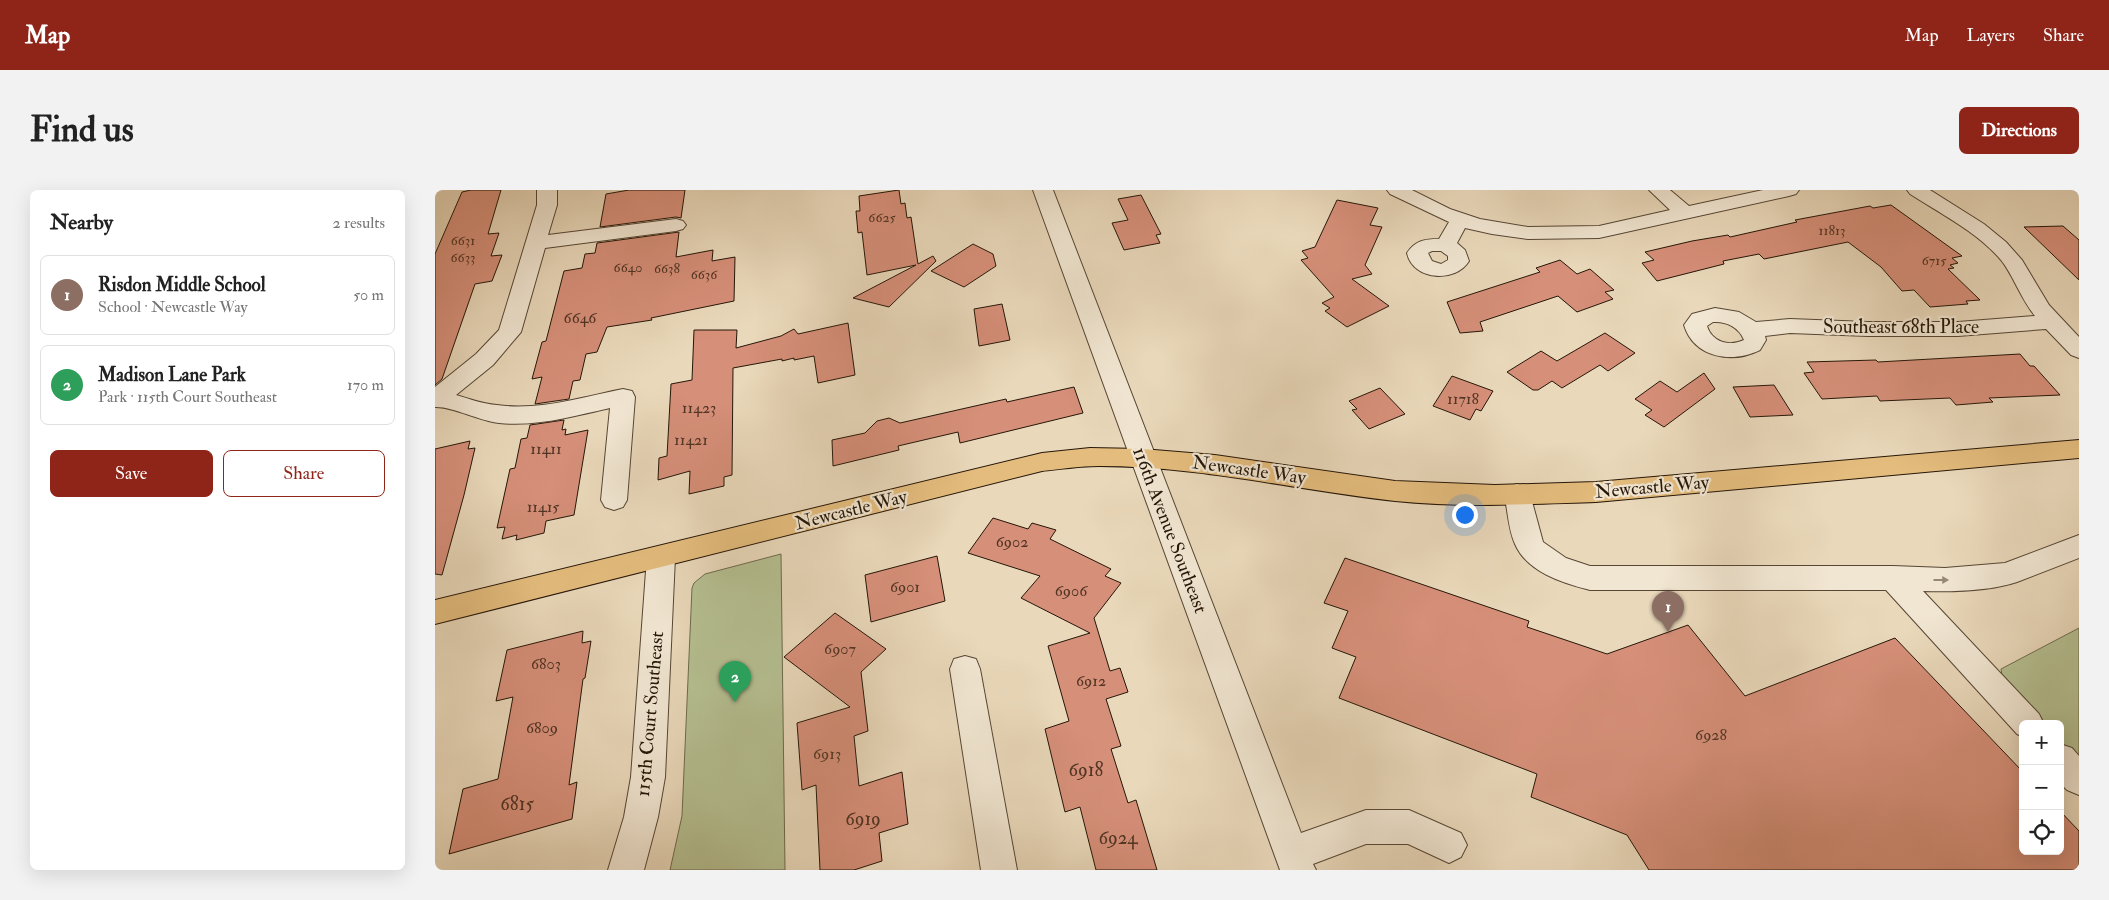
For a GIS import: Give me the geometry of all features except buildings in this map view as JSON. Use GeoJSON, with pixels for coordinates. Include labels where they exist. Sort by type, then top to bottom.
{"type":"FeatureCollection","features":[{"type":"Feature","properties":{"kind":"main road","name":"Newcastle Way"},"geometry":{"type":"LineString","coordinates":[[435,612],[1041,462],[1097,457],[1142,458],[1183,461],[1396,491],[1517,494],[1596,492],[2079,449]]}},
{"type":"Feature","properties":{"kind":"street"},"geometry":{"type":"LineString","coordinates":[[436,398],[483,363],[499,347],[510,332],[547,205],[547,190]]}},
{"type":"Feature","properties":{"kind":"street","name":"116th Avenue Southeast"},"geometry":{"type":"LineString","coordinates":[[1043,190],[1295,862]]}},
{"type":"Feature","properties":{"kind":"street"},"geometry":{"type":"LineString","coordinates":[[1397,190],[1460,220],[1540,233],[1576,234],[1599,232],[1687,214],[1789,190]]}},
{"type":"Feature","properties":{"kind":"street"},"geometry":{"type":"LineString","coordinates":[[1659,190],[1687,214]]}},
{"type":"Feature","properties":{"kind":"street"},"geometry":{"type":"LineString","coordinates":[[1917,190],[1979,231],[2007,254],[2020,271],[2031,294],[2050,322],[2079,350]]}},
{"type":"Feature","properties":{"kind":"street"},"geometry":{"type":"LineString","coordinates":[[1445,245],[1460,220]]}},
{"type":"Feature","properties":{"kind":"street"},"geometry":{"type":"LineString","coordinates":[[536,243],[676,225]]}},
{"type":"Feature","properties":{"kind":"street"},"geometry":{"type":"LineString","coordinates":[[1713,315],[1733,318],[1742,322],[1751,330],[1755,340],[1752,346],[1737,351],[1716,348],[1696,340],[1695,325],[1698,320],[1705,316],[1713,315]]}},
{"type":"Feature","properties":{"kind":"street","name":"Southeast 68th Place"},"geometry":{"type":"LineString","coordinates":[[1751,330],[1790,326],[1868,329],[1957,329],[2050,322]]}},
{"type":"Feature","properties":{"kind":"street"},"geometry":{"type":"LineString","coordinates":[[436,398],[496,414],[515,415],[532,414],[623,397],[614,500]]}},
{"type":"Feature","properties":{"kind":"street"},"geometry":{"type":"LineString","coordinates":[[1517,494],[1529,544],[1551,563],[1578,576],[1590,578],[1893,578],[1945,580],[2007,574],[2079,546]]}},
{"type":"Feature","properties":{"kind":"street","name":"115th Court Southeast"},"geometry":{"type":"LineString","coordinates":[[625,870],[641,817],[648,777],[661,557]]}},
{"type":"Feature","properties":{"kind":"street"},"geometry":{"type":"LineString","coordinates":[[1893,578],[2023,720]]}},
{"type":"Feature","properties":{"kind":"street"},"geometry":{"type":"LineString","coordinates":[[965,669],[999,870]]}},
{"type":"Feature","properties":{"kind":"street"},"geometry":{"type":"LineString","coordinates":[[2064,763],[2079,779]]}},
{"type":"Feature","properties":{"kind":"street"},"geometry":{"type":"LineString","coordinates":[[1295,862],[1366,827],[1409,826],[1449,845]]}},
{"type":"Feature","properties":{"kind":"green space"},"geometry":{"type":"Polygon","coordinates":[[[781,554],[785,870],[670,870],[682,816],[692,588],[694,583],[705,574],[781,554]]]}},
{"type":"Feature","properties":{"kind":"green space"},"geometry":{"type":"Polygon","coordinates":[[[2079,628],[2079,764],[2064,749],[2064,720],[2035,720],[2004,688],[2001,669],[2079,628]]]}},
{"type":"Feature","properties":{"kind":"place","name":"Risdon Middle School"},"geometry":{"type":"Point","coordinates":[1668,632]}},
{"type":"Feature","properties":{"kind":"place","name":"Madison Lane Park"},"geometry":{"type":"Point","coordinates":[735,702]}}]}
